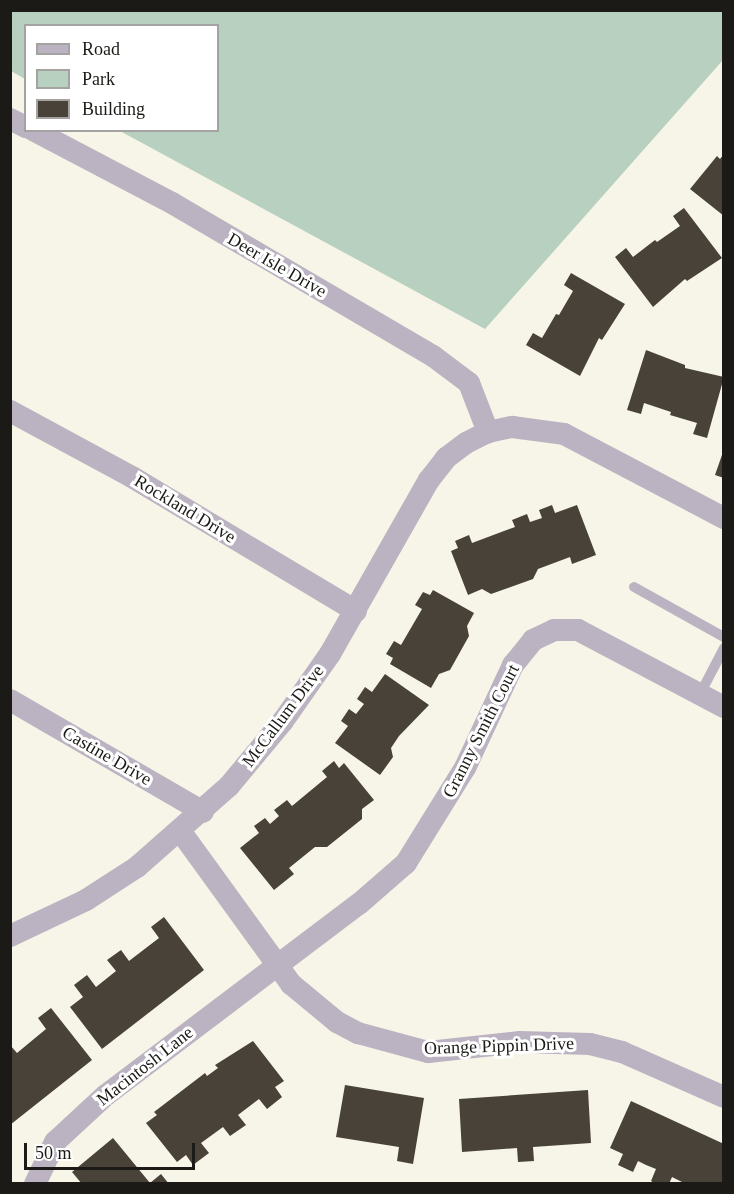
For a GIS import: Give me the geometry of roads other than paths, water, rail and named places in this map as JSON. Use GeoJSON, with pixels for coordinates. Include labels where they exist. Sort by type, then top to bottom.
{"type":"FeatureCollection","features":[{"type":"Feature","properties":{"kind":"street"},"geometry":{"type":"LineString","coordinates":[[10,119],[24,126]]}},
{"type":"Feature","properties":{"kind":"street","name":"Deer Isle Drive"},"geometry":{"type":"LineString","coordinates":[[37,132],[172,203],[433,356],[469,382],[488,432]]}},
{"type":"Feature","properties":{"kind":"street","name":"Rockland Drive"},"geometry":{"type":"LineString","coordinates":[[10,411],[132,477],[356,611]]}},
{"type":"Feature","properties":{"kind":"street"},"geometry":{"type":"LineString","coordinates":[[488,432],[525,427],[564,434],[723,518]]}},
{"type":"Feature","properties":{"kind":"street","name":"McCallum Drive"},"geometry":{"type":"LineString","coordinates":[[10,936],[102,891],[204,813],[283,721],[356,611],[437,469],[455,451],[488,432]]}},
{"type":"Feature","properties":{"kind":"street","name":"Granny Smith Court"},"geometry":{"type":"LineString","coordinates":[[276,966],[388,881],[406,862],[465,768],[513,665],[533,640],[554,630],[578,630],[723,707]]}},
{"type":"Feature","properties":{"kind":"street","name":"Castine Drive"},"geometry":{"type":"LineString","coordinates":[[10,700],[204,813]]}},
{"type":"Feature","properties":{"kind":"street","name":"Orange Pippin Drive"},"geometry":{"type":"LineString","coordinates":[[181,832],[276,966],[291,984],[337,1022],[379,1041],[428,1052],[520,1042],[590,1044],[622,1052],[723,1097]]}},
{"type":"Feature","properties":{"kind":"street","name":"Macintosh Lane"},"geometry":{"type":"LineString","coordinates":[[35,1184],[43,1161],[56,1142],[85,1113],[276,966]]}},
{"type":"Feature","properties":{"kind":"lane"},"geometry":{"type":"LineString","coordinates":[[634,587],[723,637]]}},
{"type":"Feature","properties":{"kind":"lane"},"geometry":{"type":"LineString","coordinates":[[700,694],[723,648]]}}]}
